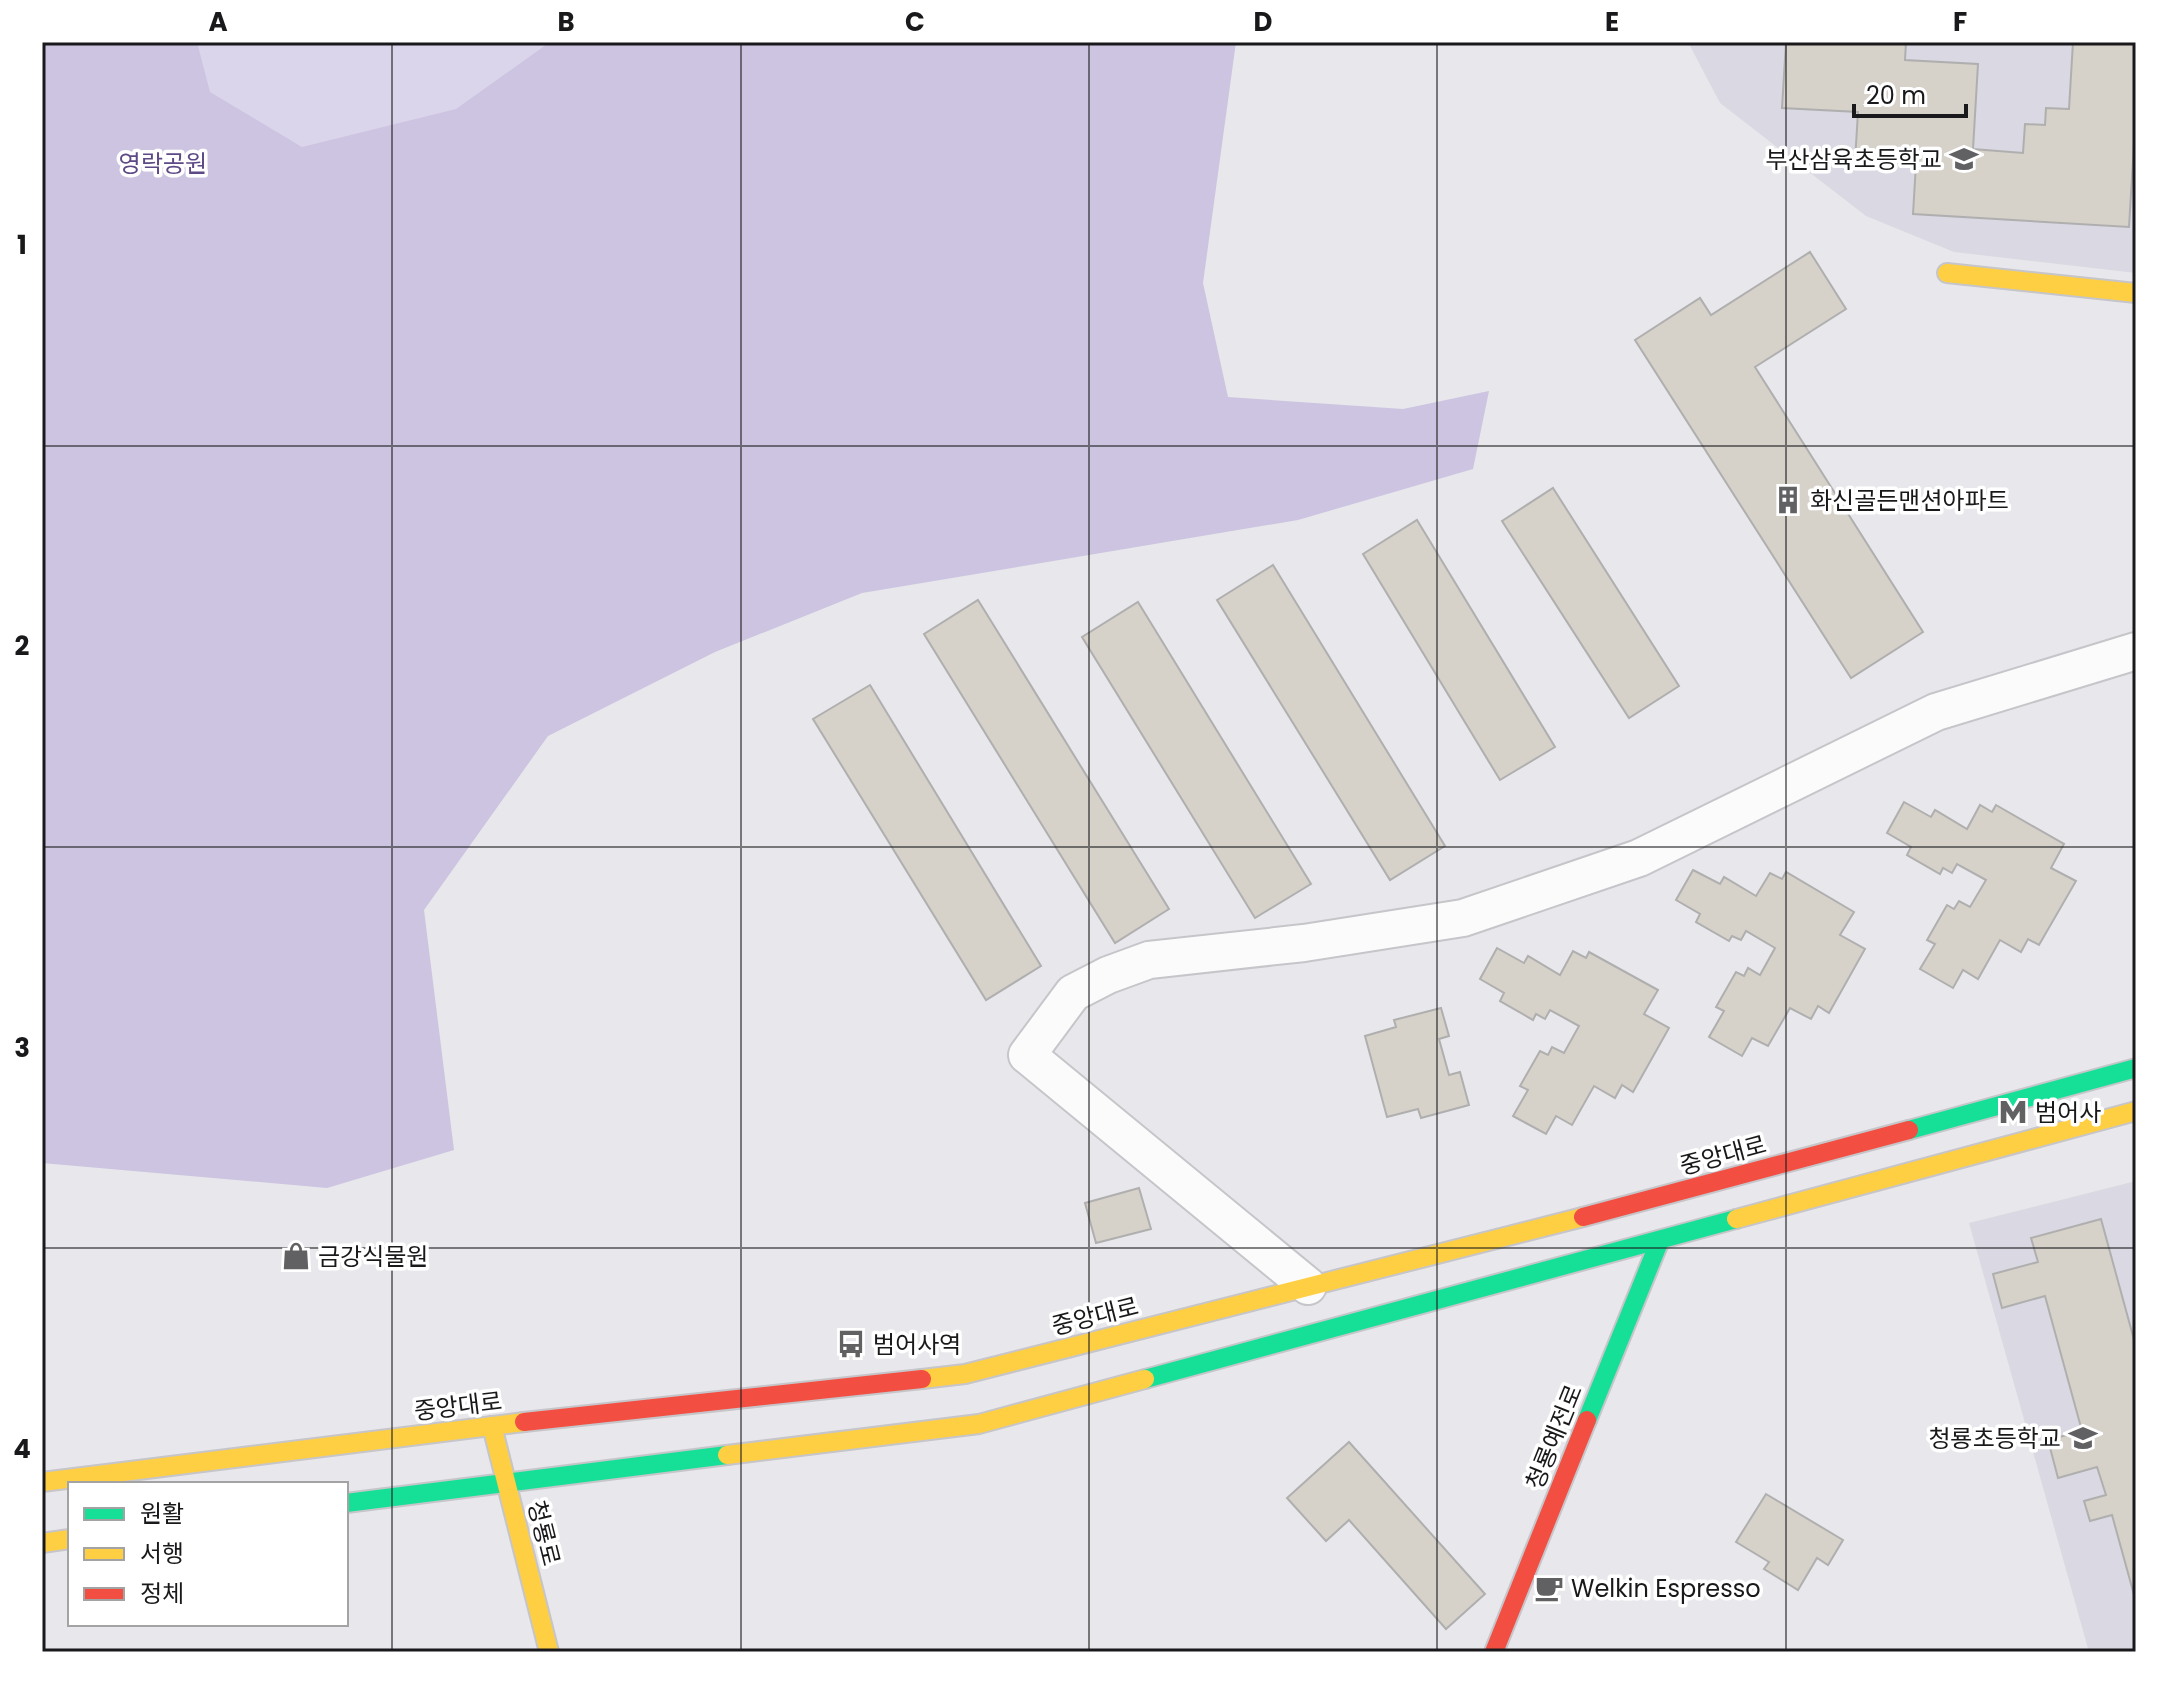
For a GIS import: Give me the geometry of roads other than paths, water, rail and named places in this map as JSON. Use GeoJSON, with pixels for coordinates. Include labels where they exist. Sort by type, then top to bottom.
{"type":"FeatureCollection","features":[{"type":"Feature","properties":{"kind":"main road"},"geometry":{"type":"LineString","coordinates":[[1947,273],[2136,293]]}},
{"type":"Feature","properties":{"kind":"main road","name":"중앙대로"},"geometry":{"type":"LineString","coordinates":[[42,1482],[492,1426],[965,1374],[1659,1198],[2136,1068]]}},
{"type":"Feature","properties":{"kind":"main road"},"geometry":{"type":"LineString","coordinates":[[348,1503],[979,1424],[2136,1111]]}},
{"type":"Feature","properties":{"kind":"main road","name":"청룡예전로"},"geometry":{"type":"LineString","coordinates":[[1494,1652],[1660,1240]]}},
{"type":"Feature","properties":{"kind":"main road","name":"청룡로"},"geometry":{"type":"LineString","coordinates":[[492,1426],[549,1652]]}},
{"type":"Feature","properties":{"kind":"main road"},"geometry":{"type":"LineString","coordinates":[[42,1543],[68,1539]]}},
{"type":"Feature","properties":{"kind":"street"},"geometry":{"type":"LineString","coordinates":[[1308,1286],[1027,1055],[1073,993],[1108,975],[1149,960],[1304,943],[1463,918],[1639,858],[1936,712],[2136,651]]}},
{"type":"Feature","properties":{"kind":"place","name":"부산삼육초등학교"},"geometry":{"type":"Point","coordinates":[1964,159]}},
{"type":"Feature","properties":{"kind":"place","name":"화신골든맨션아파트"},"geometry":{"type":"Point","coordinates":[1788,500]}},
{"type":"Feature","properties":{"kind":"place","name":"범어사"},"geometry":{"type":"Point","coordinates":[2013,1112]}},
{"type":"Feature","properties":{"kind":"place","name":"금강식물원"},"geometry":{"type":"Point","coordinates":[296,1256]}},
{"type":"Feature","properties":{"kind":"place","name":"범어사역"},"geometry":{"type":"Point","coordinates":[851,1344]}},
{"type":"Feature","properties":{"kind":"place","name":"청룡초등학교"},"geometry":{"type":"Point","coordinates":[2083,1438]}},
{"type":"Feature","properties":{"kind":"place","name":"Welkin Espresso"},"geometry":{"type":"Point","coordinates":[1549,1588]}},
{"type":"Feature","properties":{"kind":"park label","name":"영락공원"},"geometry":{"type":"Point","coordinates":[163,163]}}]}
